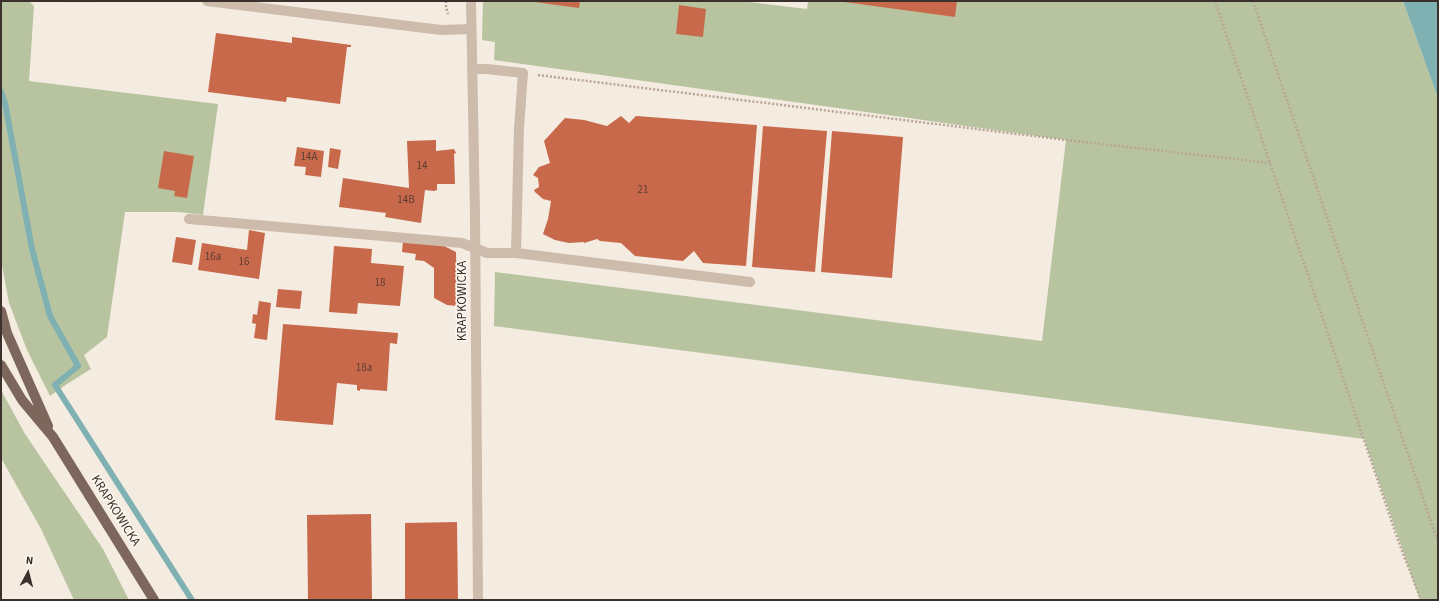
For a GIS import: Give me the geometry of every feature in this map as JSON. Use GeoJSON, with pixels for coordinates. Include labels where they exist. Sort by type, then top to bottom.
{"type":"FeatureCollection","features":[{"type":"Feature","properties":{"kind":"main road","name":"KRAPKOWICKA"},"geometry":{"type":"LineString","coordinates":[[1,311],[7,333],[53,437],[154,600]]}},
{"type":"Feature","properties":{"kind":"main road","name":"KRAPKOWICKA"},"geometry":{"type":"LineString","coordinates":[[1,365],[22,400],[53,437]]}},
{"type":"Feature","properties":{"kind":"street"},"geometry":{"type":"LineString","coordinates":[[207,1],[441,30],[471,29]]}},
{"type":"Feature","properties":{"kind":"street","name":"KRAPKOWICKA"},"geometry":{"type":"LineString","coordinates":[[471,1],[478,600]]}},
{"type":"Feature","properties":{"kind":"street"},"geometry":{"type":"LineString","coordinates":[[472,69],[523,73],[519,128],[516,253]]}},
{"type":"Feature","properties":{"kind":"street"},"geometry":{"type":"LineString","coordinates":[[189,219],[462,243],[487,253],[516,253],[750,282]]}},
{"type":"Feature","properties":{"kind":"path"},"geometry":{"type":"LineString","coordinates":[[66,1],[96,1]]}},
{"type":"Feature","properties":{"kind":"path"},"geometry":{"type":"LineString","coordinates":[[446,1],[446,7]]}},
{"type":"Feature","properties":{"kind":"path"},"geometry":{"type":"LineString","coordinates":[[1216,1],[1399,543],[1421,600]]}},
{"type":"Feature","properties":{"kind":"path"},"geometry":{"type":"LineString","coordinates":[[1253,1],[1438,542]]}},
{"type":"Feature","properties":{"kind":"path"},"geometry":{"type":"LineString","coordinates":[[523,73],[1058,139],[1270,163]]}},
{"type":"Feature","properties":{"kind":"green space"},"geometry":{"type":"Polygon","coordinates":[[[1,1],[29,1],[34,6],[29,81],[218,104],[203,215],[179,212],[125,212],[107,337],[84,355],[91,369],[50,396],[27,350],[9,303],[1,260],[1,1]]]}},
{"type":"Feature","properties":{"kind":"green space"},"geometry":{"type":"Polygon","coordinates":[[[483,1],[741,1],[807,9],[808,1],[1403,1],[1438,98],[1438,600],[1420,600],[1364,439],[494,326],[495,272],[1042,341],[1066,140],[494,60],[495,42],[482,40],[483,1]]]}},
{"type":"Feature","properties":{"kind":"green space"},"geometry":{"type":"Polygon","coordinates":[[[1,390],[25,434],[103,549],[129,600],[74,600],[41,529],[1,458],[1,390]]]}},
{"type":"Feature","properties":{"kind":"water"},"geometry":{"type":"Polygon","coordinates":[[[1403,1],[1438,1],[1438,98],[1403,1]]]}},
{"type":"Feature","properties":{"kind":"building"},"geometry":{"type":"Polygon","coordinates":[[[527,1],[580,1],[579,8],[527,1]]]}},
{"type":"Feature","properties":{"kind":"building"},"geometry":{"type":"Polygon","coordinates":[[[837,1],[957,1],[955,17],[837,1]]]}},
{"type":"Feature","properties":{"kind":"building"},"geometry":{"type":"Polygon","coordinates":[[[679,5],[706,9],[703,37],[676,34],[679,5]]]}},
{"type":"Feature","properties":{"kind":"building"},"geometry":{"type":"Polygon","coordinates":[[[216,33],[292,43],[292,37],[351,45],[351,47],[347,47],[340,104],[287,97],[286,102],[208,92],[216,33]]]}},
{"type":"Feature","properties":{"kind":"building"},"geometry":{"type":"Polygon","coordinates":[[[621,116],[629,123],[636,116],[757,125],[746,266],[703,263],[694,251],[683,261],[635,256],[621,243],[600,241],[597,239],[584,243],[569,243],[555,240],[543,234],[548,219],[551,201],[543,199],[535,192],[534,190],[539,187],[538,178],[533,175],[539,167],[550,163],[544,141],[565,118],[584,120],[607,126],[621,116]]]}},
{"type":"Feature","properties":{"kind":"building"},"geometry":{"type":"Polygon","coordinates":[[[763,126],[827,131],[815,272],[752,267],[763,126]]]}},
{"type":"Feature","properties":{"kind":"building"},"geometry":{"type":"Polygon","coordinates":[[[832,131],[903,137],[892,278],[821,272],[832,131]]]}},
{"type":"Feature","properties":{"kind":"building"},"geometry":{"type":"Polygon","coordinates":[[[436,140],[436,151],[454,149],[456,153],[454,154],[455,184],[437,184],[437,190],[425,190],[421,223],[385,217],[386,213],[339,207],[343,178],[409,188],[407,141],[436,140]]]}},
{"type":"Feature","properties":{"kind":"building"},"geometry":{"type":"Polygon","coordinates":[[[297,147],[324,151],[321,177],[305,175],[306,167],[294,166],[297,147]]]}},
{"type":"Feature","properties":{"kind":"building"},"geometry":{"type":"Polygon","coordinates":[[[330,148],[341,150],[338,169],[328,167],[330,148]]]}},
{"type":"Feature","properties":{"kind":"building"},"geometry":{"type":"Polygon","coordinates":[[[164,151],[194,156],[187,198],[174,196],[175,191],[158,188],[164,151]]]}},
{"type":"Feature","properties":{"kind":"building"},"geometry":{"type":"Polygon","coordinates":[[[249,230],[265,233],[259,279],[198,270],[202,243],[247,250],[249,230]]]}},
{"type":"Feature","properties":{"kind":"building"},"geometry":{"type":"Polygon","coordinates":[[[176,237],[196,240],[192,265],[172,262],[176,237]]]}},
{"type":"Feature","properties":{"kind":"building"},"geometry":{"type":"Polygon","coordinates":[[[403,241],[444,246],[456,252],[457,306],[447,305],[434,298],[434,268],[424,261],[415,260],[416,254],[402,252],[403,241]]]}},
{"type":"Feature","properties":{"kind":"building"},"geometry":{"type":"Polygon","coordinates":[[[334,246],[372,249],[371,263],[404,266],[400,306],[358,303],[357,314],[329,312],[334,246]]]}},
{"type":"Feature","properties":{"kind":"building"},"geometry":{"type":"Polygon","coordinates":[[[278,289],[302,291],[300,309],[276,307],[278,289]]]}},
{"type":"Feature","properties":{"kind":"building"},"geometry":{"type":"Polygon","coordinates":[[[259,301],[271,303],[267,340],[254,338],[256,324],[252,323],[253,314],[257,315],[259,301]]]}},
{"type":"Feature","properties":{"kind":"building"},"geometry":{"type":"Polygon","coordinates":[[[283,324],[398,333],[397,344],[390,343],[387,391],[360,389],[360,391],[357,390],[357,385],[337,383],[333,425],[275,420],[283,324]]]}},
{"type":"Feature","properties":{"kind":"building"},"geometry":{"type":"Polygon","coordinates":[[[371,514],[372,600],[308,600],[307,515],[371,514]]]}},
{"type":"Feature","properties":{"kind":"building"},"geometry":{"type":"Polygon","coordinates":[[[457,522],[458,600],[405,600],[405,523],[457,522]]]}},
{"type":"Feature","properties":{"kind":"waterway"},"geometry":{"type":"LineString","coordinates":[[1,92],[5,103],[32,249],[50,316],[78,366],[55,385],[192,600]]}}]}
